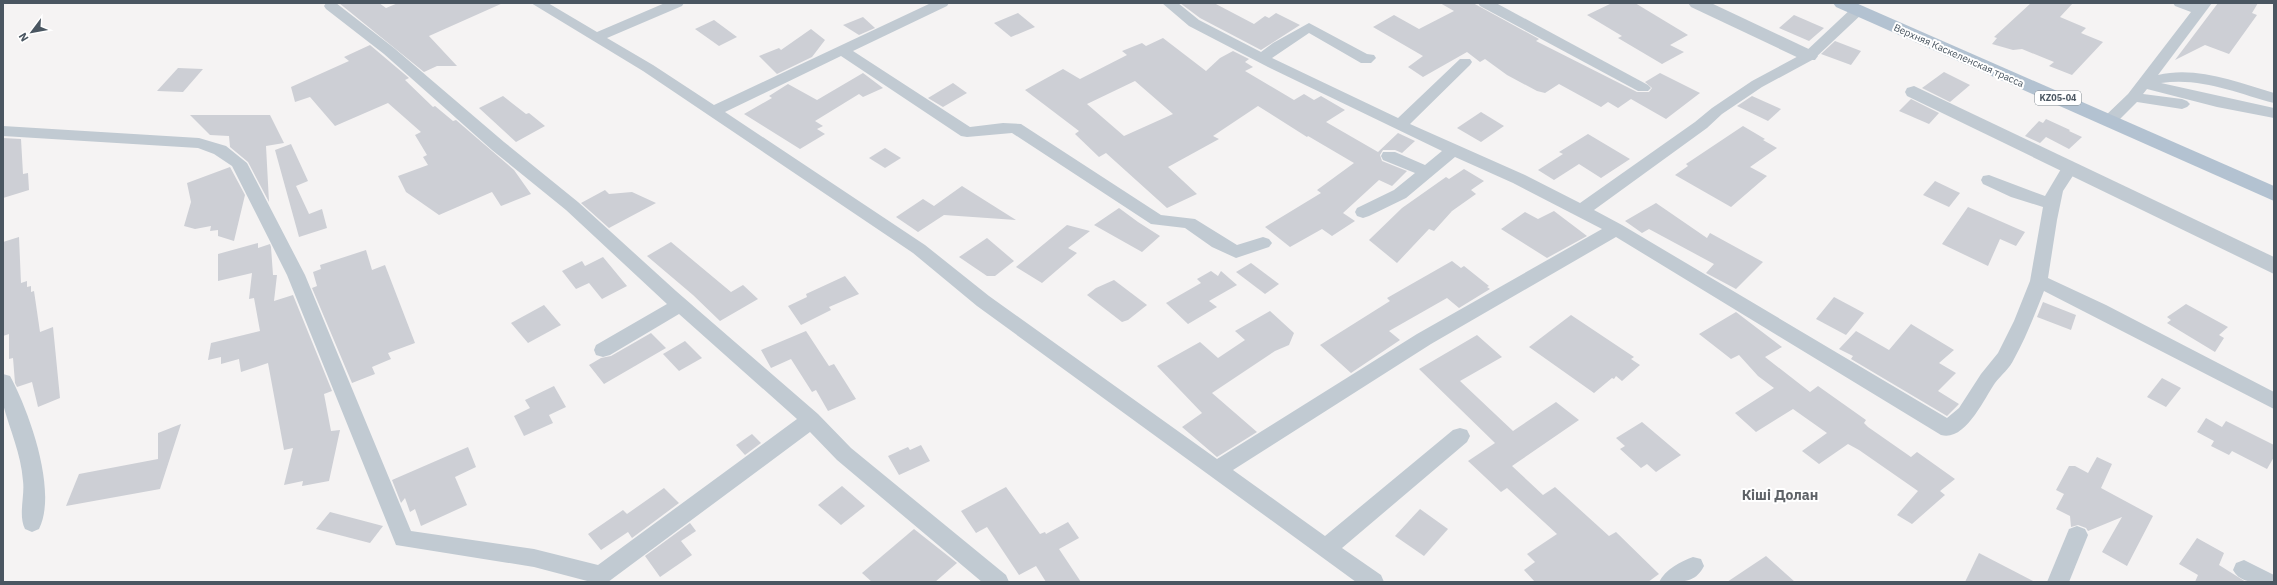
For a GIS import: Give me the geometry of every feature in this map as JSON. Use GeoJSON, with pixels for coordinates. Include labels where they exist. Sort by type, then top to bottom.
{"type":"FeatureCollection","features":[{"type":"Feature","properties":{"kind":"main road","name":"Верхняя Каскеленская трасса"},"geometry":{"type":"LineString","coordinates":[[1850,6],[2274,194]]}},
{"type":"Feature","properties":{"kind":"street"},"geometry":{"type":"LineString","coordinates":[[538,3],[597,37],[715,111],[919,249],[983,301],[1373,582]]}},
{"type":"Feature","properties":{"kind":"street"},"geometry":{"type":"LineString","coordinates":[[597,37],[677,3]]}},
{"type":"Feature","properties":{"kind":"street"},"geometry":{"type":"LineString","coordinates":[[715,111],[942,3]]}},
{"type":"Feature","properties":{"kind":"street"},"geometry":{"type":"LineString","coordinates":[[1169,3],[1194,23],[1453,150],[1519,179],[1616,230],[1948,428],[1966,413],[1988,379],[2006,357],[2039,281],[2055,191],[2070,168]]}},
{"type":"Feature","properties":{"kind":"street"},"geometry":{"type":"LineString","coordinates":[[1485,3],[1643,88]]}},
{"type":"Feature","properties":{"kind":"street"},"geometry":{"type":"LineString","coordinates":[[1697,3],[1809,56]]}},
{"type":"Feature","properties":{"kind":"street"},"geometry":{"type":"LineString","coordinates":[[2109,121],[2133,97],[2202,6],[2180,3]]}},
{"type":"Feature","properties":{"kind":"street"},"geometry":{"type":"LineString","coordinates":[[331,6],[389,51],[498,146],[572,206],[680,305],[811,420],[844,454],[998,582]]}},
{"type":"Feature","properties":{"kind":"street"},"geometry":{"type":"LineString","coordinates":[[1580,211],[1701,125],[1717,111],[1757,84],[1809,56],[1850,6]]}},
{"type":"Feature","properties":{"kind":"street"},"geometry":{"type":"LineString","coordinates":[[1263,58],[1278,46],[1309,27],[1357,56],[1366,60],[1369,58]]}},
{"type":"Feature","properties":{"kind":"street"},"geometry":{"type":"LineString","coordinates":[[843,51],[967,132],[982,131],[999,127],[1015,128],[1157,220],[1189,223],[1218,243],[1236,252],[1263,243]]}},
{"type":"Feature","properties":{"kind":"street"},"geometry":{"type":"LineString","coordinates":[[1400,124],[1413,114],[1428,97],[1439,89],[1465,62]]}},
{"type":"Feature","properties":{"kind":"street"},"geometry":{"type":"LineString","coordinates":[[2142,84],[2157,78],[2195,76],[2274,98]]}},
{"type":"Feature","properties":{"kind":"street"},"geometry":{"type":"LineString","coordinates":[[2142,84],[2167,102]]}},
{"type":"Feature","properties":{"kind":"street"},"geometry":{"type":"LineString","coordinates":[[2142,84],[2274,113]]}},
{"type":"Feature","properties":{"kind":"street"},"geometry":{"type":"LineString","coordinates":[[1914,92],[2274,266]]}},
{"type":"Feature","properties":{"kind":"street"},"geometry":{"type":"LineString","coordinates":[[2133,97],[2218,108],[2234,105]]}},
{"type":"Feature","properties":{"kind":"street"},"geometry":{"type":"LineString","coordinates":[[3,131],[199,143],[220,150],[239,163],[296,275],[404,539],[534,558],[601,576],[811,420]]}},
{"type":"Feature","properties":{"kind":"street"},"geometry":{"type":"LineString","coordinates":[[1363,212],[1400,194],[1453,150]]}},
{"type":"Feature","properties":{"kind":"street"},"geometry":{"type":"LineString","coordinates":[[1389,156],[1428,172]]}},
{"type":"Feature","properties":{"kind":"street"},"geometry":{"type":"LineString","coordinates":[[1989,180],[2017,193],[2052,204]]}},
{"type":"Feature","properties":{"kind":"street"},"geometry":{"type":"LineString","coordinates":[[1216,470],[1424,339],[1616,230]]}},
{"type":"Feature","properties":{"kind":"street"},"geometry":{"type":"LineString","coordinates":[[2039,281],[2100,310],[2274,401]]}},
{"type":"Feature","properties":{"kind":"street"},"geometry":{"type":"LineString","coordinates":[[603,350],[680,305]]}},
{"type":"Feature","properties":{"kind":"street"},"geometry":{"type":"LineString","coordinates":[[3,381],[22,423],[30,452],[34,484],[32,523]]}},
{"type":"Feature","properties":{"kind":"street"},"geometry":{"type":"LineString","coordinates":[[1326,548],[1351,524],[1460,436]]}},
{"type":"Feature","properties":{"kind":"street"},"geometry":{"type":"LineString","coordinates":[[2058,582],[2077,535]]}},
{"type":"Feature","properties":{"kind":"street"},"geometry":{"type":"LineString","coordinates":[[1670,582],[1693,566]]}},
{"type":"Feature","properties":{"kind":"street"},"geometry":{"type":"LineString","coordinates":[[2244,570],[2266,582]]}},
{"type":"Feature","properties":{"kind":"building"},"geometry":{"type":"Polygon","coordinates":[[[339,3],[379,3],[386,8],[398,3],[503,3],[429,36],[457,66],[437,66],[424,72],[339,3]]]}},
{"type":"Feature","properties":{"kind":"building"},"geometry":{"type":"Polygon","coordinates":[[[1180,3],[1214,3],[1254,24],[1265,16],[1269,18],[1276,13],[1300,25],[1261,50],[1200,18],[1180,3]]]}},
{"type":"Feature","properties":{"kind":"building"},"geometry":{"type":"Polygon","coordinates":[[[1440,3],[1473,3],[1539,39],[1536,41],[1637,92],[1649,92],[1652,88],[1645,82],[1660,73],[1700,93],[1666,119],[1631,99],[1618,108],[1608,102],[1601,107],[1559,84],[1545,93],[1537,91],[1507,75],[1485,59],[1480,62],[1467,52],[1423,77],[1408,67],[1423,56],[1373,27],[1394,15],[1419,29],[1454,11],[1440,3]]]}},
{"type":"Feature","properties":{"kind":"building"},"geometry":{"type":"Polygon","coordinates":[[[1612,3],[1635,3],[1688,35],[1670,45],[1684,52],[1662,64],[1618,38],[1622,36],[1587,15],[1612,3]]]}},
{"type":"Feature","properties":{"kind":"building"},"geometry":{"type":"Polygon","coordinates":[[[2031,3],[2073,3],[2060,17],[2086,28],[2081,33],[2103,42],[2072,75],[2049,66],[2054,62],[2022,49],[2013,50],[1992,44],[1997,38],[1994,37],[2031,3]]]}},
{"type":"Feature","properties":{"kind":"building"},"geometry":{"type":"Polygon","coordinates":[[[2218,3],[2258,3],[2252,13],[2257,15],[2229,54],[2205,45],[2175,60],[2218,3]]]}},
{"type":"Feature","properties":{"kind":"building"},"geometry":{"type":"Polygon","coordinates":[[[1018,13],[1035,27],[1011,37],[994,23],[1018,13]]]}},
{"type":"Feature","properties":{"kind":"building"},"geometry":{"type":"Polygon","coordinates":[[[1794,15],[1824,28],[1809,41],[1779,28],[1794,15]]]}},
{"type":"Feature","properties":{"kind":"building"},"geometry":{"type":"Polygon","coordinates":[[[863,17],[875,28],[859,35],[843,25],[863,17]]]}},
{"type":"Feature","properties":{"kind":"building"},"geometry":{"type":"Polygon","coordinates":[[[714,20],[737,37],[719,46],[695,29],[714,20]]]}},
{"type":"Feature","properties":{"kind":"building"},"geometry":{"type":"Polygon","coordinates":[[[811,29],[825,40],[812,57],[777,74],[759,56],[779,48],[781,50],[811,29]]]}},
{"type":"Feature","properties":{"kind":"building"},"geometry":{"type":"Polygon","coordinates":[[[1163,38],[1206,71],[1220,58],[1233,51],[1249,59],[1245,62],[1253,67],[1245,71],[1294,100],[1304,94],[1314,100],[1321,96],[1345,110],[1326,122],[1378,152],[1398,133],[1415,141],[1402,153],[1395,150],[1383,150],[1380,155],[1382,161],[1407,171],[1392,186],[1379,180],[1343,213],[1355,221],[1332,236],[1322,229],[1290,247],[1265,227],[1321,193],[1317,190],[1354,163],[1308,136],[1307,137],[1258,106],[1213,136],[1219,139],[1168,167],[1197,194],[1167,208],[1106,153],[1099,157],[1075,134],[1079,131],[1025,90],[1063,69],[1080,79],[1127,55],[1122,51],[1142,43],[1146,46],[1163,38]],[[1135,81],[1087,104],[1124,136],[1173,114],[1135,81]]]}},
{"type":"Feature","properties":{"kind":"building"},"geometry":{"type":"Polygon","coordinates":[[[1835,41],[1861,51],[1851,65],[1821,54],[1835,41]]]}},
{"type":"Feature","properties":{"kind":"building"},"geometry":{"type":"Polygon","coordinates":[[[370,45],[409,78],[405,80],[433,107],[435,106],[453,121],[456,120],[514,170],[531,194],[501,206],[492,192],[439,215],[406,192],[398,176],[428,165],[423,157],[427,155],[415,135],[421,132],[388,103],[335,126],[310,97],[295,102],[291,87],[349,61],[344,57],[370,45]]]}},
{"type":"Feature","properties":{"kind":"building"},"geometry":{"type":"Polygon","coordinates":[[[178,68],[203,69],[183,92],[157,91],[178,68]]]}},
{"type":"Feature","properties":{"kind":"building"},"geometry":{"type":"Polygon","coordinates":[[[1944,72],[1970,85],[1950,102],[1922,88],[1944,72]]]}},
{"type":"Feature","properties":{"kind":"building"},"geometry":{"type":"Polygon","coordinates":[[[863,73],[883,88],[863,97],[859,94],[815,121],[823,126],[817,129],[825,134],[800,149],[744,114],[772,98],[769,96],[788,84],[817,100],[863,73]]]}},
{"type":"Feature","properties":{"kind":"building"},"geometry":{"type":"Polygon","coordinates":[[[953,83],[967,93],[943,107],[928,98],[953,83]]]}},
{"type":"Feature","properties":{"kind":"building"},"geometry":{"type":"Polygon","coordinates":[[[503,96],[526,114],[529,113],[545,126],[516,142],[479,108],[503,96]]]}},
{"type":"Feature","properties":{"kind":"building"},"geometry":{"type":"Polygon","coordinates":[[[1752,96],[1781,109],[1768,121],[1737,106],[1752,96]]]}},
{"type":"Feature","properties":{"kind":"building"},"geometry":{"type":"Polygon","coordinates":[[[1911,99],[1939,113],[1929,124],[1899,111],[1911,99]]]}},
{"type":"Feature","properties":{"kind":"building"},"geometry":{"type":"Polygon","coordinates":[[[1481,112],[1504,126],[1481,142],[1457,128],[1481,112]]]}},
{"type":"Feature","properties":{"kind":"building"},"geometry":{"type":"Polygon","coordinates":[[[190,115],[270,115],[284,143],[266,146],[269,202],[248,162],[230,147],[229,136],[210,135],[190,115]]]}},
{"type":"Feature","properties":{"kind":"building"},"geometry":{"type":"Polygon","coordinates":[[[2046,119],[2082,137],[2069,149],[2046,137],[2040,143],[2025,136],[2039,121],[2043,123],[2046,119]]]}},
{"type":"Feature","properties":{"kind":"building"},"geometry":{"type":"Polygon","coordinates":[[[1743,126],[1777,148],[1750,167],[1767,176],[1731,207],[1675,175],[1688,166],[1686,164],[1743,126]]]}},
{"type":"Feature","properties":{"kind":"building"},"geometry":{"type":"Polygon","coordinates":[[[1588,134],[1630,159],[1601,178],[1579,164],[1554,180],[1538,170],[1563,154],[1559,152],[1588,134]]]}},
{"type":"Feature","properties":{"kind":"building"},"geometry":{"type":"Polygon","coordinates":[[[3,138],[21,139],[23,174],[28,173],[29,190],[3,198],[3,138]]]}},
{"type":"Feature","properties":{"kind":"building"},"geometry":{"type":"Polygon","coordinates":[[[291,144],[308,181],[296,186],[309,214],[322,209],[327,228],[299,237],[275,150],[291,144]]]}},
{"type":"Feature","properties":{"kind":"building"},"geometry":{"type":"Polygon","coordinates":[[[885,148],[901,158],[885,168],[869,158],[885,148]]]}},
{"type":"Feature","properties":{"kind":"building"},"geometry":{"type":"Polygon","coordinates":[[[230,167],[245,195],[234,241],[218,236],[218,230],[210,231],[211,226],[195,229],[184,226],[191,202],[187,183],[230,167]]]}},
{"type":"Feature","properties":{"kind":"building"},"geometry":{"type":"Polygon","coordinates":[[[1464,169],[1484,181],[1471,190],[1476,194],[1452,211],[1434,231],[1429,229],[1397,263],[1369,240],[1402,208],[1446,177],[1449,179],[1464,169]]]}},
{"type":"Feature","properties":{"kind":"building"},"geometry":{"type":"Polygon","coordinates":[[[1935,181],[1960,193],[1949,207],[1923,195],[1935,181]]]}},
{"type":"Feature","properties":{"kind":"building"},"geometry":{"type":"Polygon","coordinates":[[[962,186],[1016,220],[944,215],[918,232],[896,217],[923,199],[934,206],[962,186]]]}},
{"type":"Feature","properties":{"kind":"building"},"geometry":{"type":"Polygon","coordinates":[[[605,190],[609,194],[632,192],[656,203],[609,228],[581,203],[605,190]]]}},
{"type":"Feature","properties":{"kind":"building"},"geometry":{"type":"Polygon","coordinates":[[[1656,203],[1707,238],[1710,233],[1763,262],[1736,289],[1706,273],[1714,264],[1649,229],[1642,233],[1625,221],[1656,203]]]}},
{"type":"Feature","properties":{"kind":"building"},"geometry":{"type":"Polygon","coordinates":[[[1968,207],[2025,232],[2016,246],[2000,239],[1988,266],[1942,244],[1968,207]]]}},
{"type":"Feature","properties":{"kind":"building"},"geometry":{"type":"Polygon","coordinates":[[[1119,208],[1160,236],[1142,252],[1094,225],[1119,208]]]}},
{"type":"Feature","properties":{"kind":"building"},"geometry":{"type":"Polygon","coordinates":[[[1554,211],[1587,236],[1547,258],[1501,229],[1525,212],[1538,219],[1554,211]]]}},
{"type":"Feature","properties":{"kind":"building"},"geometry":{"type":"Polygon","coordinates":[[[1067,225],[1090,231],[1068,248],[1077,253],[1042,283],[1016,267],[1067,225]]]}},
{"type":"Feature","properties":{"kind":"building"},"geometry":{"type":"Polygon","coordinates":[[[19,237],[21,283],[27,281],[27,287],[31,286],[31,292],[34,291],[40,332],[53,327],[60,398],[38,407],[32,382],[17,387],[15,383],[13,358],[9,359],[9,334],[3,336],[3,242],[19,237]]]}},
{"type":"Feature","properties":{"kind":"building"},"geometry":{"type":"Polygon","coordinates":[[[987,238],[1014,261],[995,276],[987,276],[959,257],[987,238]]]}},
{"type":"Feature","properties":{"kind":"building"},"geometry":{"type":"Polygon","coordinates":[[[671,242],[731,292],[743,285],[758,299],[720,321],[693,295],[647,256],[671,242]]]}},
{"type":"Feature","properties":{"kind":"building"},"geometry":{"type":"Polygon","coordinates":[[[258,243],[258,248],[270,244],[271,247],[273,275],[277,275],[274,301],[293,295],[332,391],[324,394],[331,431],[340,430],[329,481],[302,486],[303,481],[284,485],[293,448],[284,450],[268,363],[241,372],[239,359],[221,364],[221,357],[208,360],[211,343],[260,331],[254,298],[249,299],[252,273],[218,281],[218,254],[258,243]]]}},
{"type":"Feature","properties":{"kind":"building"},"geometry":{"type":"Polygon","coordinates":[[[366,250],[372,270],[385,265],[415,343],[388,353],[391,359],[372,367],[375,374],[352,383],[312,288],[317,286],[313,272],[321,269],[320,265],[366,250]]]}},
{"type":"Feature","properties":{"kind":"building"},"geometry":{"type":"Polygon","coordinates":[[[603,257],[627,286],[602,299],[589,283],[576,289],[562,271],[582,261],[585,266],[603,257]]]}},
{"type":"Feature","properties":{"kind":"building"},"geometry":{"type":"Polygon","coordinates":[[[1452,261],[1461,268],[1464,266],[1489,286],[1487,287],[1490,289],[1459,308],[1447,298],[1389,331],[1400,340],[1351,373],[1320,345],[1390,301],[1387,298],[1452,261]]]}},
{"type":"Feature","properties":{"kind":"building"},"geometry":{"type":"Polygon","coordinates":[[[1251,263],[1279,284],[1265,294],[1236,272],[1251,263]]]}},
{"type":"Feature","properties":{"kind":"building"},"geometry":{"type":"Polygon","coordinates":[[[1211,271],[1218,276],[1221,271],[1237,285],[1209,301],[1217,307],[1188,324],[1166,303],[1201,283],[1197,279],[1211,271]]]}},
{"type":"Feature","properties":{"kind":"building"},"geometry":{"type":"Polygon","coordinates":[[[845,276],[859,294],[829,307],[831,310],[801,325],[788,306],[807,297],[806,294],[845,276]]]}},
{"type":"Feature","properties":{"kind":"building"},"geometry":{"type":"Polygon","coordinates":[[[1114,280],[1147,305],[1128,320],[1122,322],[1087,295],[1096,288],[1114,280]]]}},
{"type":"Feature","properties":{"kind":"building"},"geometry":{"type":"Polygon","coordinates":[[[1834,297],[1864,313],[1846,335],[1816,319],[1834,297]]]}},
{"type":"Feature","properties":{"kind":"building"},"geometry":{"type":"Polygon","coordinates":[[[2043,302],[2076,315],[2071,330],[2037,317],[2043,302]]]}},
{"type":"Feature","properties":{"kind":"building"},"geometry":{"type":"Polygon","coordinates":[[[2186,304],[2228,327],[2219,335],[2224,338],[2215,352],[2167,323],[2171,320],[2167,317],[2186,304]]]}},
{"type":"Feature","properties":{"kind":"building"},"geometry":{"type":"Polygon","coordinates":[[[544,305],[561,325],[528,343],[511,323],[544,305]]]}},
{"type":"Feature","properties":{"kind":"building"},"geometry":{"type":"Polygon","coordinates":[[[1270,311],[1294,333],[1289,345],[1275,351],[1212,393],[1257,432],[1217,457],[1182,427],[1202,413],[1157,366],[1200,342],[1218,358],[1245,340],[1235,331],[1270,311]]]}},
{"type":"Feature","properties":{"kind":"building"},"geometry":{"type":"Polygon","coordinates":[[[1736,312],[1782,347],[1765,357],[1810,392],[1818,386],[1866,420],[1864,423],[1868,427],[1911,457],[1917,452],[1955,479],[1940,491],[1945,495],[1912,524],[1897,515],[1918,491],[1848,444],[1819,464],[1802,451],[1827,433],[1793,409],[1756,432],[1735,413],[1774,388],[1758,376],[1739,355],[1731,359],[1699,334],[1736,312]]]}},
{"type":"Feature","properties":{"kind":"building"},"geometry":{"type":"Polygon","coordinates":[[[1571,315],[1634,357],[1631,359],[1640,365],[1622,381],[1616,376],[1594,393],[1529,347],[1571,315]]]}},
{"type":"Feature","properties":{"kind":"building"},"geometry":{"type":"Polygon","coordinates":[[[1911,324],[1954,350],[1939,363],[1956,373],[1938,391],[1959,404],[1947,416],[1851,359],[1853,356],[1839,349],[1856,331],[1889,350],[1911,324]]]}},
{"type":"Feature","properties":{"kind":"building"},"geometry":{"type":"Polygon","coordinates":[[[806,331],[829,366],[834,364],[856,399],[828,411],[816,390],[812,392],[791,359],[771,368],[761,350],[806,331]]]}},
{"type":"Feature","properties":{"kind":"building"},"geometry":{"type":"Polygon","coordinates":[[[651,333],[666,348],[604,384],[589,365],[601,358],[611,356],[651,333]]]}},
{"type":"Feature","properties":{"kind":"building"},"geometry":{"type":"Polygon","coordinates":[[[1477,335],[1502,357],[1460,381],[1513,431],[1556,402],[1579,420],[1512,466],[1543,495],[1555,487],[1609,536],[1616,532],[1659,574],[1648,582],[1535,582],[1524,570],[1535,562],[1527,554],[1557,534],[1507,488],[1501,492],[1468,461],[1495,443],[1419,369],[1477,335]]]}},
{"type":"Feature","properties":{"kind":"building"},"geometry":{"type":"Polygon","coordinates":[[[685,341],[702,358],[679,371],[663,354],[685,341]]]}},
{"type":"Feature","properties":{"kind":"building"},"geometry":{"type":"Polygon","coordinates":[[[2162,378],[2181,388],[2166,407],[2147,397],[2162,378]]]}},
{"type":"Feature","properties":{"kind":"building"},"geometry":{"type":"Polygon","coordinates":[[[554,386],[566,407],[549,415],[553,423],[524,436],[514,416],[530,408],[525,400],[554,386]]]}},
{"type":"Feature","properties":{"kind":"building"},"geometry":{"type":"Polygon","coordinates":[[[2206,418],[2222,427],[2226,421],[2274,445],[2274,457],[2267,469],[2232,451],[2229,455],[2211,446],[2214,441],[2197,432],[2206,418]]]}},
{"type":"Feature","properties":{"kind":"building"},"geometry":{"type":"Polygon","coordinates":[[[1642,422],[1681,455],[1656,472],[1647,464],[1641,468],[1620,449],[1625,446],[1616,438],[1642,422]]]}},
{"type":"Feature","properties":{"kind":"building"},"geometry":{"type":"Polygon","coordinates":[[[181,424],[160,489],[66,506],[79,474],[158,459],[158,433],[181,424]]]}},
{"type":"Feature","properties":{"kind":"building"},"geometry":{"type":"Polygon","coordinates":[[[752,434],[761,443],[745,455],[736,445],[752,434]]]}},
{"type":"Feature","properties":{"kind":"building"},"geometry":{"type":"Polygon","coordinates":[[[921,445],[930,461],[899,475],[888,456],[908,447],[910,450],[921,445]]]}},
{"type":"Feature","properties":{"kind":"building"},"geometry":{"type":"Polygon","coordinates":[[[468,447],[476,467],[455,477],[467,505],[421,526],[415,509],[410,512],[405,498],[401,503],[392,480],[468,447]]]}},
{"type":"Feature","properties":{"kind":"building"},"geometry":{"type":"Polygon","coordinates":[[[2097,457],[2112,464],[2101,488],[2153,516],[2127,566],[2102,552],[2122,517],[2088,531],[2086,528],[2078,525],[2071,527],[2070,516],[2056,509],[2064,494],[2056,490],[2069,466],[2075,466],[2088,473],[2097,457]]]}},
{"type":"Feature","properties":{"kind":"building"},"geometry":{"type":"Polygon","coordinates":[[[842,486],[865,506],[841,525],[818,505],[842,486]]]}},
{"type":"Feature","properties":{"kind":"building"},"geometry":{"type":"Polygon","coordinates":[[[1006,487],[1040,534],[1045,532],[1046,534],[1068,522],[1079,538],[1059,549],[1081,582],[1046,582],[1036,566],[1019,575],[987,527],[976,533],[961,511],[1006,487]]]}},
{"type":"Feature","properties":{"kind":"building"},"geometry":{"type":"Polygon","coordinates":[[[664,488],[679,503],[632,538],[628,532],[601,550],[588,534],[623,510],[627,514],[664,488]]]}},
{"type":"Feature","properties":{"kind":"building"},"geometry":{"type":"Polygon","coordinates":[[[1420,509],[1448,529],[1424,556],[1395,536],[1420,509]]]}},
{"type":"Feature","properties":{"kind":"building"},"geometry":{"type":"Polygon","coordinates":[[[330,512],[383,526],[370,543],[316,529],[330,512]]]}},
{"type":"Feature","properties":{"kind":"building"},"geometry":{"type":"Polygon","coordinates":[[[690,523],[696,531],[681,541],[692,555],[660,577],[645,556],[690,523]]]}},
{"type":"Feature","properties":{"kind":"building"},"geometry":{"type":"Polygon","coordinates":[[[914,529],[957,563],[935,582],[872,582],[862,573],[914,529]]]}},
{"type":"Feature","properties":{"kind":"building"},"geometry":{"type":"Polygon","coordinates":[[[2197,538],[2224,553],[2219,565],[2246,582],[2195,582],[2198,575],[2179,564],[2197,538]]]}},
{"type":"Feature","properties":{"kind":"building"},"geometry":{"type":"Polygon","coordinates":[[[1979,553],[2035,582],[1965,582],[1979,553]]]}},
{"type":"Feature","properties":{"kind":"building"},"geometry":{"type":"Polygon","coordinates":[[[1766,556],[1795,582],[1727,582],[1766,556]]]}},
{"type":"Feature","properties":{"kind":"district","name":"Кіші Долан"},"geometry":{"type":"Point","coordinates":[1780,495]}}]}
